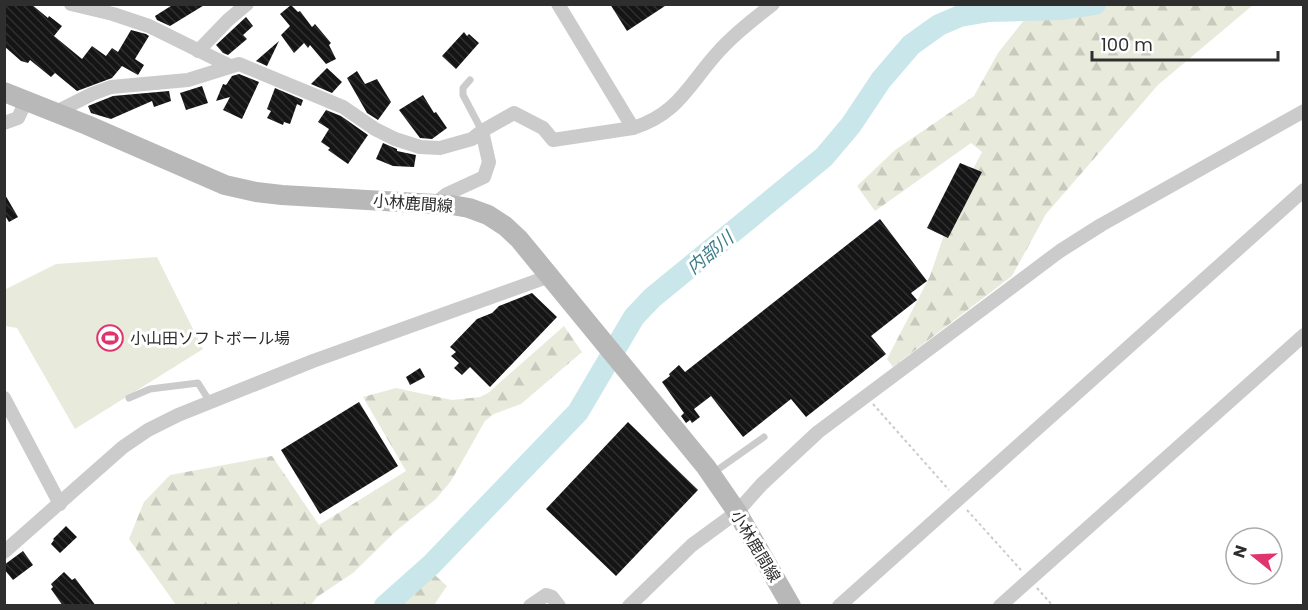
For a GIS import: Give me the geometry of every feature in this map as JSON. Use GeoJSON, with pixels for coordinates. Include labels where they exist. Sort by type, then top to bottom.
{"type":"FeatureCollection","features":[{"type":"Feature","properties":{"kind":"main road","name":"小林鹿間線"},"geometry":{"type":"LineString","coordinates":[[4,92],[225,185],[282,195],[436,203],[469,208],[488,215],[505,226],[519,239],[575,305],[711,474],[737,512],[791,606]]}},
{"type":"Feature","properties":{"kind":"street"},"geometry":{"type":"LineString","coordinates":[[71,4],[149,26],[230,66]]}},
{"type":"Feature","properties":{"kind":"street"},"geometry":{"type":"LineString","coordinates":[[198,51],[247,4]]}},
{"type":"Feature","properties":{"kind":"street"},"geometry":{"type":"LineString","coordinates":[[558,4],[633,128]]}},
{"type":"Feature","properties":{"kind":"street"},"geometry":{"type":"LineString","coordinates":[[56,112],[111,87],[188,80],[239,64],[343,107],[375,129],[395,139],[420,147],[440,148],[472,139],[514,113],[543,128],[553,140],[633,128],[651,122],[672,108],[719,50],[743,27],[773,4]]}},
{"type":"Feature","properties":{"kind":"street"},"geometry":{"type":"LineString","coordinates":[[4,123],[18,118],[26,101]]}},
{"type":"Feature","properties":{"kind":"street"},"geometry":{"type":"LineString","coordinates":[[629,606],[692,545],[737,512],[762,484],[818,432],[1060,251],[1101,225],[1304,111]]}},
{"type":"Feature","properties":{"kind":"street"},"geometry":{"type":"LineString","coordinates":[[436,203],[447,194],[484,177],[489,162],[482,131]]}},
{"type":"Feature","properties":{"kind":"street"},"geometry":{"type":"LineString","coordinates":[[839,606],[1304,190]]}},
{"type":"Feature","properties":{"kind":"street"},"geometry":{"type":"LineString","coordinates":[[4,552],[131,441],[148,430],[210,402],[324,357],[550,276]]}},
{"type":"Feature","properties":{"kind":"street"},"geometry":{"type":"LineString","coordinates":[[1000,606],[1304,336]]}},
{"type":"Feature","properties":{"kind":"street"},"geometry":{"type":"LineString","coordinates":[[4,398],[60,504]]}},
{"type":"Feature","properties":{"kind":"street"},"geometry":{"type":"LineString","coordinates":[[530,606],[546,595],[552,597],[559,606]]}},
{"type":"Feature","properties":{"kind":"lane"},"geometry":{"type":"LineString","coordinates":[[470,80],[463,88],[463,95],[482,131]]}},
{"type":"Feature","properties":{"kind":"lane"},"geometry":{"type":"LineString","coordinates":[[129,398],[150,389],[198,383],[210,402]]}},
{"type":"Feature","properties":{"kind":"lane"},"geometry":{"type":"LineString","coordinates":[[711,474],[764,437]]}},
{"type":"Feature","properties":{"kind":"path"},"geometry":{"type":"LineString","coordinates":[[866,396],[1053,606]]}},
{"type":"Feature","properties":{"kind":"green space"},"geometry":{"type":"Polygon","coordinates":[[[1036,5],[1253,5],[1158,85],[1046,214],[1012,276],[893,367],[887,359],[930,276],[954,205],[982,152],[971,143],[875,211],[857,186],[895,150],[974,96],[998,53],[1036,5]]]}},
{"type":"Feature","properties":{"kind":"green space","name":"小山田ソフトボール場"},"geometry":{"type":"Polygon","coordinates":[[[157,257],[203,349],[75,429],[17,328],[5,326],[4,290],[56,264],[157,257]]]}},
{"type":"Feature","properties":{"kind":"green space"},"geometry":{"type":"Polygon","coordinates":[[[564,326],[582,352],[521,404],[494,414],[485,421],[451,481],[436,499],[396,531],[353,573],[317,597],[311,605],[176,605],[129,539],[144,502],[170,475],[272,456],[319,525],[406,471],[363,397],[396,388],[452,400],[480,397],[488,393],[564,326]]]}},
{"type":"Feature","properties":{"kind":"green space"},"geometry":{"type":"Polygon","coordinates":[[[427,568],[447,586],[434,605],[387,605],[427,568]]]}},
{"type":"Feature","properties":{"kind":"building"},"geometry":{"type":"Polygon","coordinates":[[[4,4],[31,4],[48,18],[49,16],[62,26],[54,36],[82,59],[92,46],[106,56],[112,48],[118,52],[131,30],[146,34],[149,36],[135,59],[144,65],[138,75],[122,66],[112,78],[77,91],[55,73],[51,77],[30,60],[28,63],[21,61],[4,46],[4,4]]]}},
{"type":"Feature","properties":{"kind":"building"},"geometry":{"type":"Polygon","coordinates":[[[174,4],[206,4],[170,26],[157,20],[155,16],[174,4]]]}},
{"type":"Feature","properties":{"kind":"building"},"geometry":{"type":"Polygon","coordinates":[[[610,4],[668,4],[627,31],[610,4]]]}},
{"type":"Feature","properties":{"kind":"building"},"geometry":{"type":"Polygon","coordinates":[[[291,5],[298,12],[300,11],[312,27],[315,24],[331,43],[329,45],[336,59],[326,64],[310,45],[308,48],[304,43],[294,53],[281,35],[290,26],[280,14],[291,5]]]}},
{"type":"Feature","properties":{"kind":"building"},"geometry":{"type":"Polygon","coordinates":[[[246,17],[253,26],[243,35],[247,39],[228,55],[223,53],[216,45],[246,17]]]}},
{"type":"Feature","properties":{"kind":"building"},"geometry":{"type":"Polygon","coordinates":[[[464,32],[479,43],[456,69],[442,56],[464,32]]]}},
{"type":"Feature","properties":{"kind":"building"},"geometry":{"type":"Polygon","coordinates":[[[279,41],[267,66],[256,61],[279,41]]]}},
{"type":"Feature","properties":{"kind":"building"},"geometry":{"type":"Polygon","coordinates":[[[327,68],[342,82],[332,93],[311,84],[327,68]]]}},
{"type":"Feature","properties":{"kind":"building"},"geometry":{"type":"Polygon","coordinates":[[[357,71],[365,84],[377,79],[391,102],[378,120],[367,113],[347,78],[357,71]]]}},
{"type":"Feature","properties":{"kind":"building"},"geometry":{"type":"Polygon","coordinates":[[[239,74],[259,82],[242,119],[223,110],[230,97],[216,101],[223,84],[226,85],[232,76],[239,74]]]}},
{"type":"Feature","properties":{"kind":"building"},"geometry":{"type":"Polygon","coordinates":[[[202,86],[208,103],[186,110],[180,93],[202,86]]]}},
{"type":"Feature","properties":{"kind":"building"},"geometry":{"type":"Polygon","coordinates":[[[275,88],[303,100],[301,106],[297,104],[290,124],[284,122],[283,125],[267,118],[271,111],[267,109],[275,88]]]}},
{"type":"Feature","properties":{"kind":"building"},"geometry":{"type":"Polygon","coordinates":[[[169,91],[171,101],[154,107],[152,101],[111,119],[91,113],[88,106],[113,96],[169,91]]]}},
{"type":"Feature","properties":{"kind":"building"},"geometry":{"type":"Polygon","coordinates":[[[423,95],[447,128],[432,139],[420,138],[399,110],[423,95]]]}},
{"type":"Feature","properties":{"kind":"building"},"geometry":{"type":"Polygon","coordinates":[[[326,110],[341,116],[368,135],[348,164],[321,142],[329,129],[318,122],[326,110]]]}},
{"type":"Feature","properties":{"kind":"building"},"geometry":{"type":"Polygon","coordinates":[[[383,143],[397,151],[416,155],[414,167],[393,166],[376,159],[383,143]]]}},
{"type":"Feature","properties":{"kind":"building"},"geometry":{"type":"Polygon","coordinates":[[[960,163],[982,172],[948,238],[927,228],[960,163]]]}},
{"type":"Feature","properties":{"kind":"building"},"geometry":{"type":"Polygon","coordinates":[[[4,193],[18,217],[9,222],[4,214],[4,193]]]}},
{"type":"Feature","properties":{"kind":"building"},"geometry":{"type":"Polygon","coordinates":[[[880,219],[927,281],[911,293],[917,300],[871,336],[886,354],[806,417],[791,399],[743,437],[711,396],[694,409],[700,417],[692,423],[690,420],[686,423],[681,416],[684,413],[662,382],[670,376],[669,374],[679,365],[685,372],[880,219]]]}},
{"type":"Feature","properties":{"kind":"building"},"geometry":{"type":"Polygon","coordinates":[[[532,293],[557,317],[490,387],[470,367],[462,375],[454,368],[459,363],[451,356],[456,352],[450,347],[477,319],[492,313],[499,306],[532,293]]]}},
{"type":"Feature","properties":{"kind":"building"},"geometry":{"type":"Polygon","coordinates":[[[420,368],[425,377],[410,385],[406,377],[420,368]]]}},
{"type":"Feature","properties":{"kind":"building"},"geometry":{"type":"Polygon","coordinates":[[[359,402],[398,466],[320,514],[281,450],[359,402]]]}},
{"type":"Feature","properties":{"kind":"building"},"geometry":{"type":"Polygon","coordinates":[[[628,422],[698,490],[616,576],[546,509],[628,422]]]}},
{"type":"Feature","properties":{"kind":"building"},"geometry":{"type":"Polygon","coordinates":[[[66,526],[77,537],[60,553],[51,544],[66,526]]]}},
{"type":"Feature","properties":{"kind":"building"},"geometry":{"type":"Polygon","coordinates":[[[23,551],[33,565],[13,580],[4,569],[4,565],[23,551]]]}},
{"type":"Feature","properties":{"kind":"building"},"geometry":{"type":"Polygon","coordinates":[[[64,572],[72,580],[75,578],[96,606],[63,606],[51,589],[53,587],[51,584],[64,572]]]}},
{"type":"Feature","properties":{"kind":"waterway","name":"内部川"},"geometry":{"type":"LineString","coordinates":[[385,606],[431,565],[578,412],[634,317],[652,298],[824,157],[851,125],[881,80],[911,45],[939,25],[960,16],[989,11],[1063,9],[1095,4]]}},
{"type":"Feature","properties":{"kind":"place","name":"小山田ソフトボール場"},"geometry":{"type":"Point","coordinates":[110,338]}}]}
